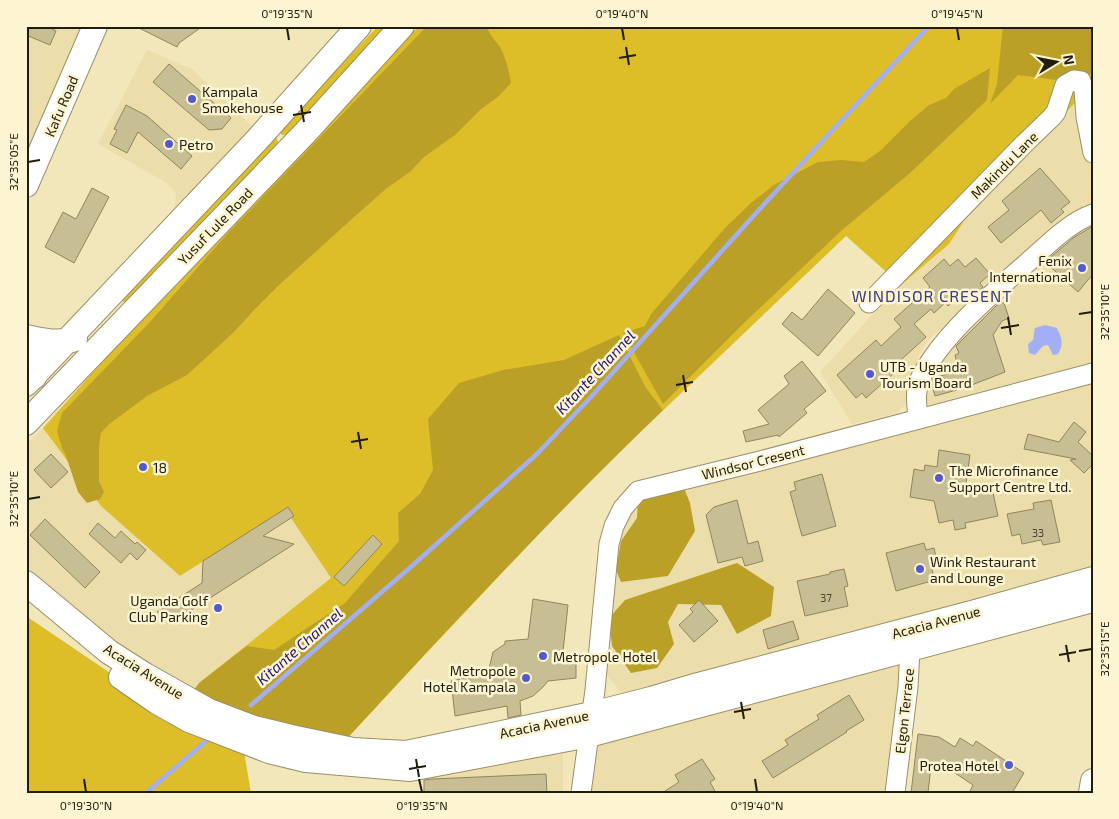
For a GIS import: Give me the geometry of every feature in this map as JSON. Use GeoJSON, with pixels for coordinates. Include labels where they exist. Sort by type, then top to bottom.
{"type":"FeatureCollection","features":[{"type":"Feature","properties":{"kind":"main road","name":"Kafu Road"},"geometry":{"type":"LineString","coordinates":[[26,185],[95,26]]}},
{"type":"Feature","properties":{"kind":"main road","name":"Yusuf Lule Road"},"geometry":{"type":"LineString","coordinates":[[30,380],[288,107],[359,26]]}},
{"type":"Feature","properties":{"kind":"main road","name":"Yusuf Lule Road"},"geometry":{"type":"LineString","coordinates":[[26,423],[306,132],[402,26]]}},
{"type":"Feature","properties":{"kind":"main road"},"geometry":{"type":"LineString","coordinates":[[288,107],[306,132]]}},
{"type":"Feature","properties":{"kind":"main road"},"geometry":{"type":"LineString","coordinates":[[26,320],[47,331],[57,331],[73,335]]}},
{"type":"Feature","properties":{"kind":"main road"},"geometry":{"type":"LineString","coordinates":[[30,380],[26,337],[46,342],[125,321]]}},
{"type":"Feature","properties":{"kind":"main road","name":"Acacia Avenue"},"geometry":{"type":"LineString","coordinates":[[907,640],[1093,579]]}},
{"type":"Feature","properties":{"kind":"main road","name":"Acacia Avenue"},"geometry":{"type":"LineString","coordinates":[[26,583],[109,652],[145,675],[209,711],[254,728],[291,738],[353,750],[406,753],[590,725]]}},
{"type":"Feature","properties":{"kind":"main road","name":"Acacia Avenue"},"geometry":{"type":"LineString","coordinates":[[26,601],[118,674],[157,702],[189,720],[269,751],[306,760],[410,770],[590,725],[907,640],[1093,600]]}},
{"type":"Feature","properties":{"kind":"main road"},"geometry":{"type":"LineString","coordinates":[[1091,793],[1093,781]]}},
{"type":"Feature","properties":{"kind":"street","name":"Makindu Lane"},"geometry":{"type":"LineString","coordinates":[[869,304],[1024,144],[1052,118],[1066,85],[1074,80],[1081,82],[1084,90],[1086,117],[1093,153]]}},
{"type":"Feature","properties":{"kind":"street"},"geometry":{"type":"LineString","coordinates":[[918,419],[916,400],[920,379],[948,339],[1007,281],[1066,230],[1093,214]]}},
{"type":"Feature","properties":{"kind":"street","name":"Windsor Cresent"},"geometry":{"type":"LineString","coordinates":[[581,793],[609,544],[614,526],[623,508],[638,491],[760,461],[1093,373]]}},
{"type":"Feature","properties":{"kind":"street","name":"Elgon Terrace"},"geometry":{"type":"LineString","coordinates":[[895,793],[905,712],[907,640]]}},
{"type":"Feature","properties":{"kind":"shaded area"},"geometry":{"type":"Polygon","coordinates":[[[26,26],[90,26],[26,169],[26,26]]]}},
{"type":"Feature","properties":{"kind":"shaded area"},"geometry":{"type":"Polygon","coordinates":[[[378,26],[388,26],[286,135],[282,135],[279,131],[378,26]]]}},
{"type":"Feature","properties":{"kind":"shaded area"},"geometry":{"type":"Polygon","coordinates":[[[419,26],[1093,26],[1093,83],[1083,82],[1087,102],[1075,103],[977,201],[949,244],[901,285],[846,236],[589,481],[340,746],[199,683],[331,578],[285,509],[180,576],[101,506],[43,428],[241,207],[419,26]]]}},
{"type":"Feature","properties":{"kind":"shaded area"},"geometry":{"type":"Polygon","coordinates":[[[427,26],[487,26],[502,51],[511,83],[455,135],[424,157],[411,171],[387,188],[354,217],[278,286],[233,333],[187,375],[147,396],[108,425],[101,433],[99,445],[99,481],[104,492],[100,499],[87,503],[78,492],[57,431],[62,413],[150,322],[229,232],[427,26]]]}},
{"type":"Feature","properties":{"kind":"shaded area"},"geometry":{"type":"Polygon","coordinates":[[[1003,26],[1093,26],[1093,74],[1080,74],[1072,82],[1018,75],[990,104],[997,84],[1003,26]]]}},
{"type":"Feature","properties":{"kind":"shaded area"},"geometry":{"type":"Polygon","coordinates":[[[147,50],[192,69],[253,127],[164,228],[175,207],[176,193],[167,183],[98,144],[147,50]]]}},
{"type":"Feature","properties":{"kind":"shaded area"},"geometry":{"type":"Polygon","coordinates":[[[990,68],[987,100],[910,173],[841,231],[745,322],[663,404],[623,333],[645,326],[651,314],[725,228],[752,202],[774,185],[818,162],[841,160],[864,162],[880,151],[929,105],[946,98],[954,89],[990,68]]]}},
{"type":"Feature","properties":{"kind":"shaded area"},"geometry":{"type":"Polygon","coordinates":[[[1075,103],[1093,176],[1093,208],[929,339],[919,355],[905,405],[897,413],[852,424],[820,372],[892,293],[949,244],[977,201],[1075,103]]]}},
{"type":"Feature","properties":{"kind":"shaded area"},"geometry":{"type":"Polygon","coordinates":[[[276,136],[277,145],[216,213],[127,304],[122,301],[125,294],[276,136]]]}},
{"type":"Feature","properties":{"kind":"shaded area"},"geometry":{"type":"Polygon","coordinates":[[[1093,222],[1093,363],[929,405],[925,401],[932,371],[947,345],[1078,228],[1093,222]]]}},
{"type":"Feature","properties":{"kind":"shaded area"},"geometry":{"type":"Polygon","coordinates":[[[619,335],[646,388],[663,410],[539,534],[340,746],[188,698],[199,683],[247,646],[274,650],[345,603],[399,541],[398,513],[420,494],[433,470],[428,419],[459,383],[503,370],[564,360],[619,335]]]}},
{"type":"Feature","properties":{"kind":"shaded area"},"geometry":{"type":"Polygon","coordinates":[[[1093,378],[1093,573],[625,697],[605,672],[617,539],[624,517],[651,491],[1093,378]]]}},
{"type":"Feature","properties":{"kind":"shaded area"},"geometry":{"type":"Polygon","coordinates":[[[43,428],[101,506],[180,576],[285,509],[332,578],[199,683],[188,698],[26,579],[26,445],[43,428]]]}},
{"type":"Feature","properties":{"kind":"shaded area"},"geometry":{"type":"Polygon","coordinates":[[[682,483],[690,503],[695,531],[668,576],[621,582],[616,570],[621,541],[637,518],[638,501],[682,483]]]}},
{"type":"Feature","properties":{"kind":"shaded area"},"geometry":{"type":"Polygon","coordinates":[[[737,563],[774,587],[771,616],[737,634],[721,605],[678,604],[668,622],[674,644],[657,668],[631,673],[612,646],[609,618],[625,600],[737,563]]]}},
{"type":"Feature","properties":{"kind":"shaded area"},"geometry":{"type":"Polygon","coordinates":[[[26,616],[187,725],[244,752],[251,793],[26,793],[26,616]]]}},
{"type":"Feature","properties":{"kind":"shaded area"},"geometry":{"type":"Polygon","coordinates":[[[883,648],[905,664],[889,793],[589,793],[594,754],[602,740],[883,648]]]}},
{"type":"Feature","properties":{"kind":"shaded area"},"geometry":{"type":"Polygon","coordinates":[[[563,749],[563,793],[427,793],[430,770],[563,749]]]}},
{"type":"Feature","properties":{"kind":"water"},"geometry":{"type":"Polygon","coordinates":[[[1045,325],[1057,328],[1062,341],[1058,354],[1053,355],[1048,345],[1043,346],[1035,355],[1029,353],[1028,344],[1033,340],[1035,328],[1045,325]]]}},
{"type":"Feature","properties":{"kind":"building"},"geometry":{"type":"Polygon","coordinates":[[[26,26],[47,26],[56,31],[50,45],[26,35],[26,26]]]}},
{"type":"Feature","properties":{"kind":"building"},"geometry":{"type":"Polygon","coordinates":[[[135,26],[203,26],[179,43],[177,47],[135,26]]]}},
{"type":"Feature","properties":{"kind":"building"},"geometry":{"type":"Polygon","coordinates":[[[169,64],[231,118],[222,129],[209,130],[153,82],[169,64]]]}},
{"type":"Feature","properties":{"kind":"building"},"geometry":{"type":"Polygon","coordinates":[[[126,105],[147,116],[192,156],[181,169],[138,132],[127,153],[110,144],[117,130],[114,129],[126,105]]]}},
{"type":"Feature","properties":{"kind":"building"},"geometry":{"type":"Polygon","coordinates":[[[1040,168],[1070,202],[1061,209],[1064,212],[1051,223],[1041,210],[1001,243],[988,227],[1009,210],[1002,201],[1040,168]]]}},
{"type":"Feature","properties":{"kind":"building"},"geometry":{"type":"Polygon","coordinates":[[[92,188],[109,197],[74,263],[45,247],[63,212],[76,219],[92,188]]]}},
{"type":"Feature","properties":{"kind":"building"},"geometry":{"type":"Polygon","coordinates":[[[1093,226],[1093,274],[1078,292],[1045,262],[1073,238],[1093,226]]]}},
{"type":"Feature","properties":{"kind":"building"},"geometry":{"type":"Polygon","coordinates":[[[976,258],[990,274],[980,283],[983,287],[972,297],[967,291],[948,306],[945,303],[934,313],[931,309],[914,324],[926,337],[891,369],[894,373],[866,398],[862,393],[856,398],[837,375],[876,340],[881,346],[901,327],[894,319],[930,287],[923,278],[944,259],[950,266],[958,259],[965,267],[976,258]]]}},
{"type":"Feature","properties":{"kind":"building"},"geometry":{"type":"Polygon","coordinates":[[[828,289],[855,313],[818,356],[782,324],[792,312],[802,320],[828,289]]]}},
{"type":"Feature","properties":{"kind":"building"},"geometry":{"type":"Polygon","coordinates":[[[999,303],[1004,303],[1009,318],[1002,321],[993,335],[1005,372],[964,388],[935,396],[931,382],[933,378],[959,371],[955,355],[959,353],[956,346],[999,303]]]}},
{"type":"Feature","properties":{"kind":"building"},"geometry":{"type":"Polygon","coordinates":[[[802,361],[826,391],[804,409],[807,413],[779,437],[778,435],[746,442],[743,431],[769,424],[758,410],[789,384],[784,376],[802,361]]]}},
{"type":"Feature","properties":{"kind":"building"},"geometry":{"type":"Polygon","coordinates":[[[1074,422],[1086,432],[1078,442],[1093,456],[1093,464],[1084,473],[1070,460],[1076,459],[1024,449],[1028,434],[1059,442],[1074,422]]]}},
{"type":"Feature","properties":{"kind":"building"},"geometry":{"type":"Polygon","coordinates":[[[939,450],[970,455],[965,490],[991,484],[998,516],[965,523],[966,528],[955,530],[953,520],[939,523],[934,501],[910,497],[914,469],[924,471],[925,465],[937,467],[939,450]]]}},
{"type":"Feature","properties":{"kind":"building"},"geometry":{"type":"Polygon","coordinates":[[[51,454],[68,472],[51,488],[34,470],[51,454]]]}},
{"type":"Feature","properties":{"kind":"building"},"geometry":{"type":"Polygon","coordinates":[[[822,474],[836,526],[802,536],[790,492],[796,490],[794,482],[822,474]]]}},
{"type":"Feature","properties":{"kind":"building"},"geometry":{"type":"Polygon","coordinates":[[[737,500],[748,544],[758,541],[763,561],[745,566],[742,557],[718,563],[706,515],[714,507],[737,500]]]}},
{"type":"Feature","properties":{"kind":"building"},"geometry":{"type":"Polygon","coordinates":[[[1051,500],[1060,542],[1043,545],[1041,540],[1022,544],[1020,534],[1012,536],[1007,514],[1034,509],[1033,503],[1051,500]]]}},
{"type":"Feature","properties":{"kind":"building"},"geometry":{"type":"Polygon","coordinates":[[[288,507],[294,516],[263,536],[294,544],[182,616],[157,612],[202,583],[203,561],[288,507]]]}},
{"type":"Feature","properties":{"kind":"building"},"geometry":{"type":"Polygon","coordinates":[[[45,519],[100,572],[85,588],[30,535],[45,519]]]}},
{"type":"Feature","properties":{"kind":"building"},"geometry":{"type":"Polygon","coordinates":[[[98,523],[115,538],[121,531],[135,544],[137,542],[146,550],[137,560],[130,553],[121,563],[89,534],[98,523]]]}},
{"type":"Feature","properties":{"kind":"building"},"geometry":{"type":"Polygon","coordinates":[[[373,535],[382,544],[344,586],[334,577],[373,535]]]}},
{"type":"Feature","properties":{"kind":"building"},"geometry":{"type":"Polygon","coordinates":[[[924,543],[926,550],[934,548],[937,561],[930,563],[935,580],[896,591],[886,553],[924,543]]]}},
{"type":"Feature","properties":{"kind":"building"},"geometry":{"type":"Polygon","coordinates":[[[844,569],[848,586],[844,587],[848,606],[805,616],[797,581],[844,569]]]}},
{"type":"Feature","properties":{"kind":"building","name":"Metropole Hotel"},"geometry":{"type":"Polygon","coordinates":[[[533,599],[568,605],[562,661],[576,661],[576,678],[548,681],[533,696],[520,701],[521,715],[508,718],[507,706],[455,716],[451,681],[488,673],[493,652],[505,644],[505,641],[528,639],[533,599]]]}},
{"type":"Feature","properties":{"kind":"building"},"geometry":{"type":"Polygon","coordinates":[[[699,600],[718,621],[694,642],[679,625],[693,612],[690,609],[699,600]]]}},
{"type":"Feature","properties":{"kind":"building"},"geometry":{"type":"Polygon","coordinates":[[[793,621],[799,639],[768,649],[763,630],[793,621]]]}},
{"type":"Feature","properties":{"kind":"building"},"geometry":{"type":"Polygon","coordinates":[[[849,695],[864,720],[773,778],[762,761],[788,745],[785,740],[819,719],[817,715],[849,695]]]}},
{"type":"Feature","properties":{"kind":"building"},"geometry":{"type":"Polygon","coordinates":[[[918,734],[939,737],[955,747],[960,738],[973,746],[976,741],[1024,773],[1012,793],[969,793],[973,785],[949,769],[931,766],[928,793],[911,793],[918,734]]]}},
{"type":"Feature","properties":{"kind":"building"},"geometry":{"type":"Polygon","coordinates":[[[702,759],[715,779],[710,782],[716,793],[662,793],[679,782],[675,775],[702,759]]]}},
{"type":"Feature","properties":{"kind":"building"},"geometry":{"type":"Polygon","coordinates":[[[546,774],[547,793],[424,793],[424,780],[546,774]]]}},
{"type":"Feature","properties":{"kind":"waterway","name":"Kitante Channel"},"geometry":{"type":"LineString","coordinates":[[251,705],[413,565],[537,454],[929,26]]}},
{"type":"Feature","properties":{"kind":"waterway","name":"Kitante Channel"},"geometry":{"type":"LineString","coordinates":[[146,793],[211,737]]}},
{"type":"Feature","properties":{"kind":"place","name":"Kampala Smokehouse"},"geometry":{"type":"Point","coordinates":[192,99]}},
{"type":"Feature","properties":{"kind":"place","name":"Petro"},"geometry":{"type":"Point","coordinates":[169,144]}},
{"type":"Feature","properties":{"kind":"place","name":"Fenix International"},"geometry":{"type":"Point","coordinates":[1082,268]}},
{"type":"Feature","properties":{"kind":"place","name":"UTB - Uganda Tourism Board"},"geometry":{"type":"Point","coordinates":[870,374]}},
{"type":"Feature","properties":{"kind":"place","name":"18"},"geometry":{"type":"Point","coordinates":[143,467]}},
{"type":"Feature","properties":{"kind":"place","name":"The Microfinance Support Centre Ltd."},"geometry":{"type":"Point","coordinates":[939,478]}},
{"type":"Feature","properties":{"kind":"place","name":"Wink Restaurant and Lounge"},"geometry":{"type":"Point","coordinates":[920,569]}},
{"type":"Feature","properties":{"kind":"place","name":"Uganda Golf Club Parking"},"geometry":{"type":"Point","coordinates":[218,608]}},
{"type":"Feature","properties":{"kind":"place","name":"Metropole Hotel"},"geometry":{"type":"Point","coordinates":[543,656]}},
{"type":"Feature","properties":{"kind":"place","name":"Metropole Hotel Kampala"},"geometry":{"type":"Point","coordinates":[526,678]}},
{"type":"Feature","properties":{"kind":"place","name":"Protea Hotel"},"geometry":{"type":"Point","coordinates":[1009,765]}},
{"type":"Feature","properties":{"kind":"district","name":"WINDISOR CRESENT"},"geometry":{"type":"Point","coordinates":[932,295]}}]}
